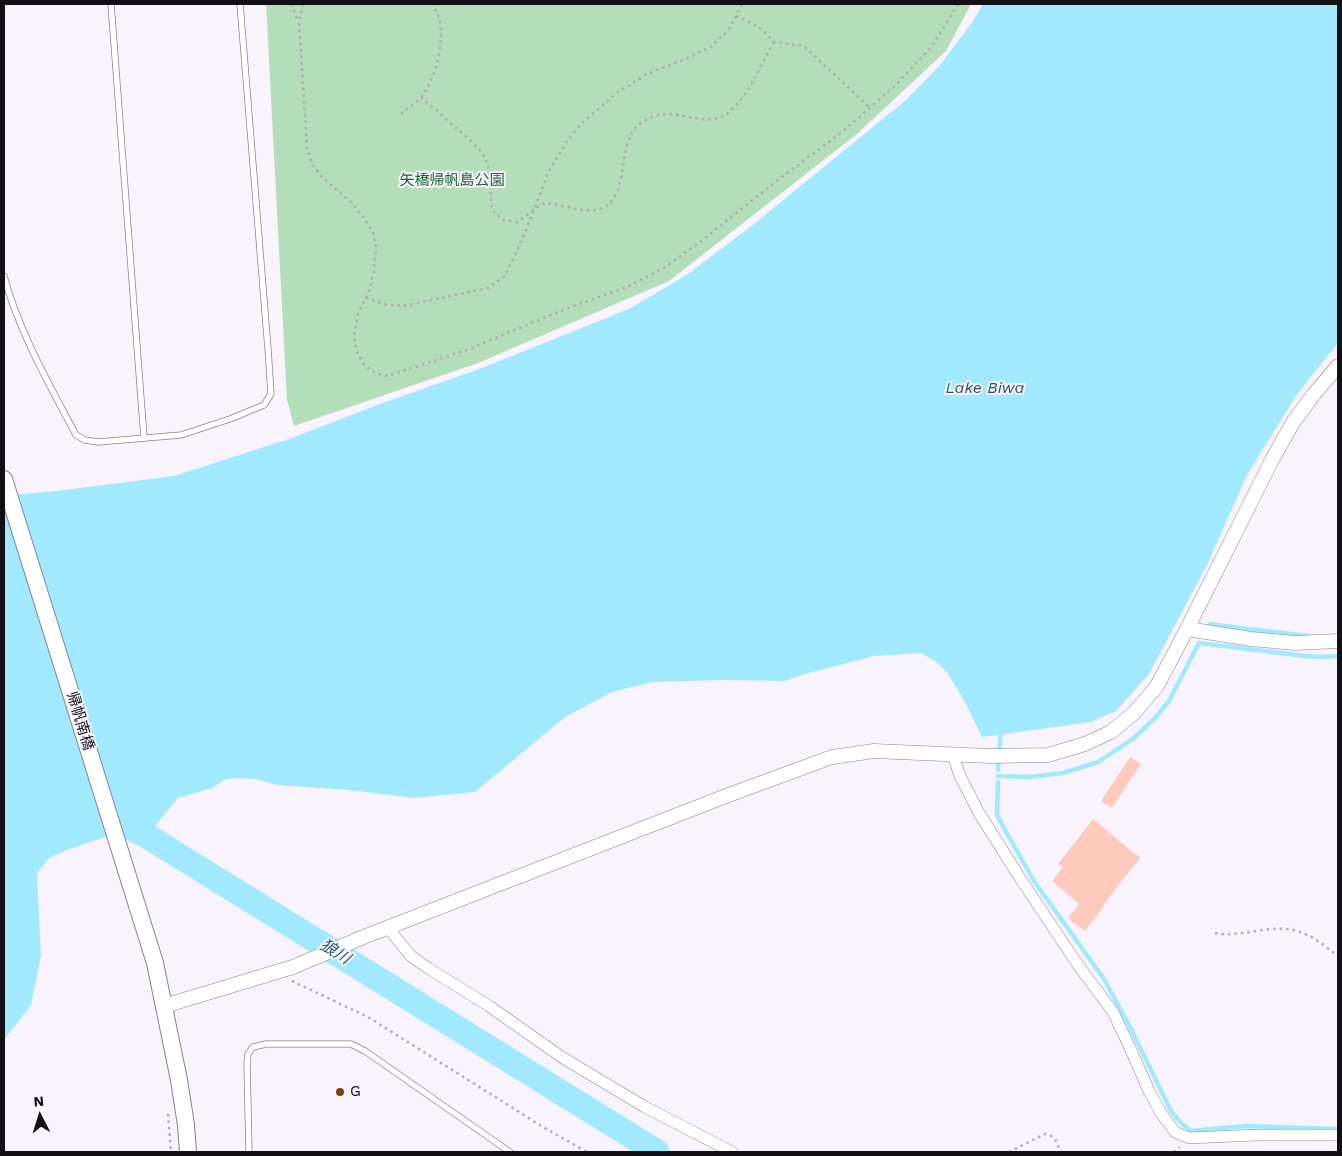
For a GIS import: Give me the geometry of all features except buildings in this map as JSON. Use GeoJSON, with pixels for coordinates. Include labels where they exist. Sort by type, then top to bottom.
{"type":"FeatureCollection","features":[{"type":"Feature","properties":{"kind":"main road","name":"帰帆南橋"},"geometry":{"type":"LineString","coordinates":[[4,479],[155,963],[179,1080],[188,1152]]}},
{"type":"Feature","properties":{"kind":"street"},"geometry":{"type":"LineString","coordinates":[[164,1006],[293,967],[366,936],[832,757],[874,751],[990,756],[1048,755],[1085,744],[1111,732],[1134,713],[1156,686],[1187,629],[1277,450],[1294,421],[1338,366]]}},
{"type":"Feature","properties":{"kind":"street"},"geometry":{"type":"LineString","coordinates":[[1187,629],[1251,639],[1295,643],[1338,641]]}},
{"type":"Feature","properties":{"kind":"street"},"geometry":{"type":"LineString","coordinates":[[953,755],[960,776],[979,813],[1078,965],[1113,1012],[1149,1091],[1161,1113],[1175,1132],[1189,1138],[1256,1135],[1338,1135]]}},
{"type":"Feature","properties":{"kind":"street"},"geometry":{"type":"LineString","coordinates":[[388,928],[411,956],[489,1006],[563,1058],[645,1107],[732,1152]]}},
{"type":"Feature","properties":{"kind":"lane"},"geometry":{"type":"LineString","coordinates":[[111,4],[144,438]]}},
{"type":"Feature","properties":{"kind":"lane"},"geometry":{"type":"LineString","coordinates":[[4,276],[10,298],[37,360],[76,435],[85,440],[98,442],[181,435],[230,419],[264,404],[271,394],[240,4]]}},
{"type":"Feature","properties":{"kind":"lane"},"geometry":{"type":"LineString","coordinates":[[249,1152],[248,1054],[253,1047],[266,1044],[351,1044],[365,1051],[510,1152]]}},
{"type":"Feature","properties":{"kind":"path"},"geometry":{"type":"LineString","coordinates":[[291,4],[299,22]]}},
{"type":"Feature","properties":{"kind":"path"},"geometry":{"type":"LineString","coordinates":[[303,4],[299,22],[307,148],[312,166],[350,202],[373,232],[376,248],[374,269],[370,288],[358,314],[354,337],[357,352],[364,365],[375,373],[388,376],[468,349],[563,310],[627,287],[664,268],[842,132],[870,108],[932,46],[958,4]]}},
{"type":"Feature","properties":{"kind":"path"},"geometry":{"type":"LineString","coordinates":[[401,114],[421,97],[430,82],[438,59],[441,41],[439,20],[433,4]]}},
{"type":"Feature","properties":{"kind":"path"},"geometry":{"type":"LineString","coordinates":[[365,298],[383,304],[403,306],[488,288],[505,276],[522,240],[548,171],[567,140],[584,121],[618,92],[647,74],[711,47],[730,29],[742,4]]}},
{"type":"Feature","properties":{"kind":"path"},"geometry":{"type":"LineString","coordinates":[[736,16],[765,31],[774,42],[804,46],[870,108]]}},
{"type":"Feature","properties":{"kind":"path"},"geometry":{"type":"LineString","coordinates":[[421,97],[483,154],[488,165],[492,210],[503,220],[518,222],[533,210],[547,203],[588,210],[602,208],[612,200],[618,188],[628,141],[636,127],[652,116],[672,114],[702,120],[717,119],[728,113],[743,96],[774,42]]}},
{"type":"Feature","properties":{"kind":"path"},"geometry":{"type":"LineString","coordinates":[[1215,933],[1225,935],[1290,929],[1302,932],[1313,938],[1338,956]]}},
{"type":"Feature","properties":{"kind":"path"},"geometry":{"type":"LineString","coordinates":[[278,972],[291,981],[368,1017],[543,1127],[587,1152]]}},
{"type":"Feature","properties":{"kind":"path"},"geometry":{"type":"LineString","coordinates":[[1009,1152],[1045,1134],[1056,1138],[1060,1152]]}},
{"type":"Feature","properties":{"kind":"green space","name":"矢橋帰帆島公園"},"geometry":{"type":"Polygon","coordinates":[[[266,4],[971,4],[946,51],[857,134],[669,281],[478,363],[294,426],[287,400],[266,4]]]}},
{"type":"Feature","properties":{"kind":"water","name":"Lake Biwa"},"geometry":{"type":"Polygon","coordinates":[[[983,4],[1338,4],[1338,343],[1297,394],[1247,475],[1207,565],[1149,674],[1116,711],[1091,722],[982,737],[966,704],[947,672],[935,661],[921,653],[874,656],[784,681],[653,682],[612,692],[565,717],[475,792],[414,798],[349,790],[278,785],[255,779],[234,778],[224,780],[212,788],[178,798],[147,836],[105,837],[49,858],[37,873],[41,956],[31,1005],[4,1040],[4,496],[174,476],[292,438],[377,405],[482,368],[631,308],[688,274],[754,224],[906,100],[941,64],[973,21],[983,4]]]}},
{"type":"Feature","properties":{"kind":"waterway"},"geometry":{"type":"LineString","coordinates":[[1210,624],[1309,636]]}},
{"type":"Feature","properties":{"kind":"waterway"},"geometry":{"type":"LineString","coordinates":[[998,776],[1028,777],[1063,773],[1098,762],[1134,738],[1156,717],[1169,701],[1199,643],[1305,656],[1338,656]]}},
{"type":"Feature","properties":{"kind":"waterway"},"geometry":{"type":"LineString","coordinates":[[998,770],[1001,729]]}},
{"type":"Feature","properties":{"kind":"waterway"},"geometry":{"type":"LineString","coordinates":[[998,782],[997,815],[1034,881],[1104,979],[1171,1111],[1180,1122],[1191,1131],[1246,1126],[1338,1129]]}},
{"type":"Feature","properties":{"kind":"waterway","name":"狼川"},"geometry":{"type":"LineString","coordinates":[[116,821],[147,836],[657,1152]]}},
{"type":"Feature","properties":{"kind":"place","name":"G"},"geometry":{"type":"Point","coordinates":[340,1092]}}]}
